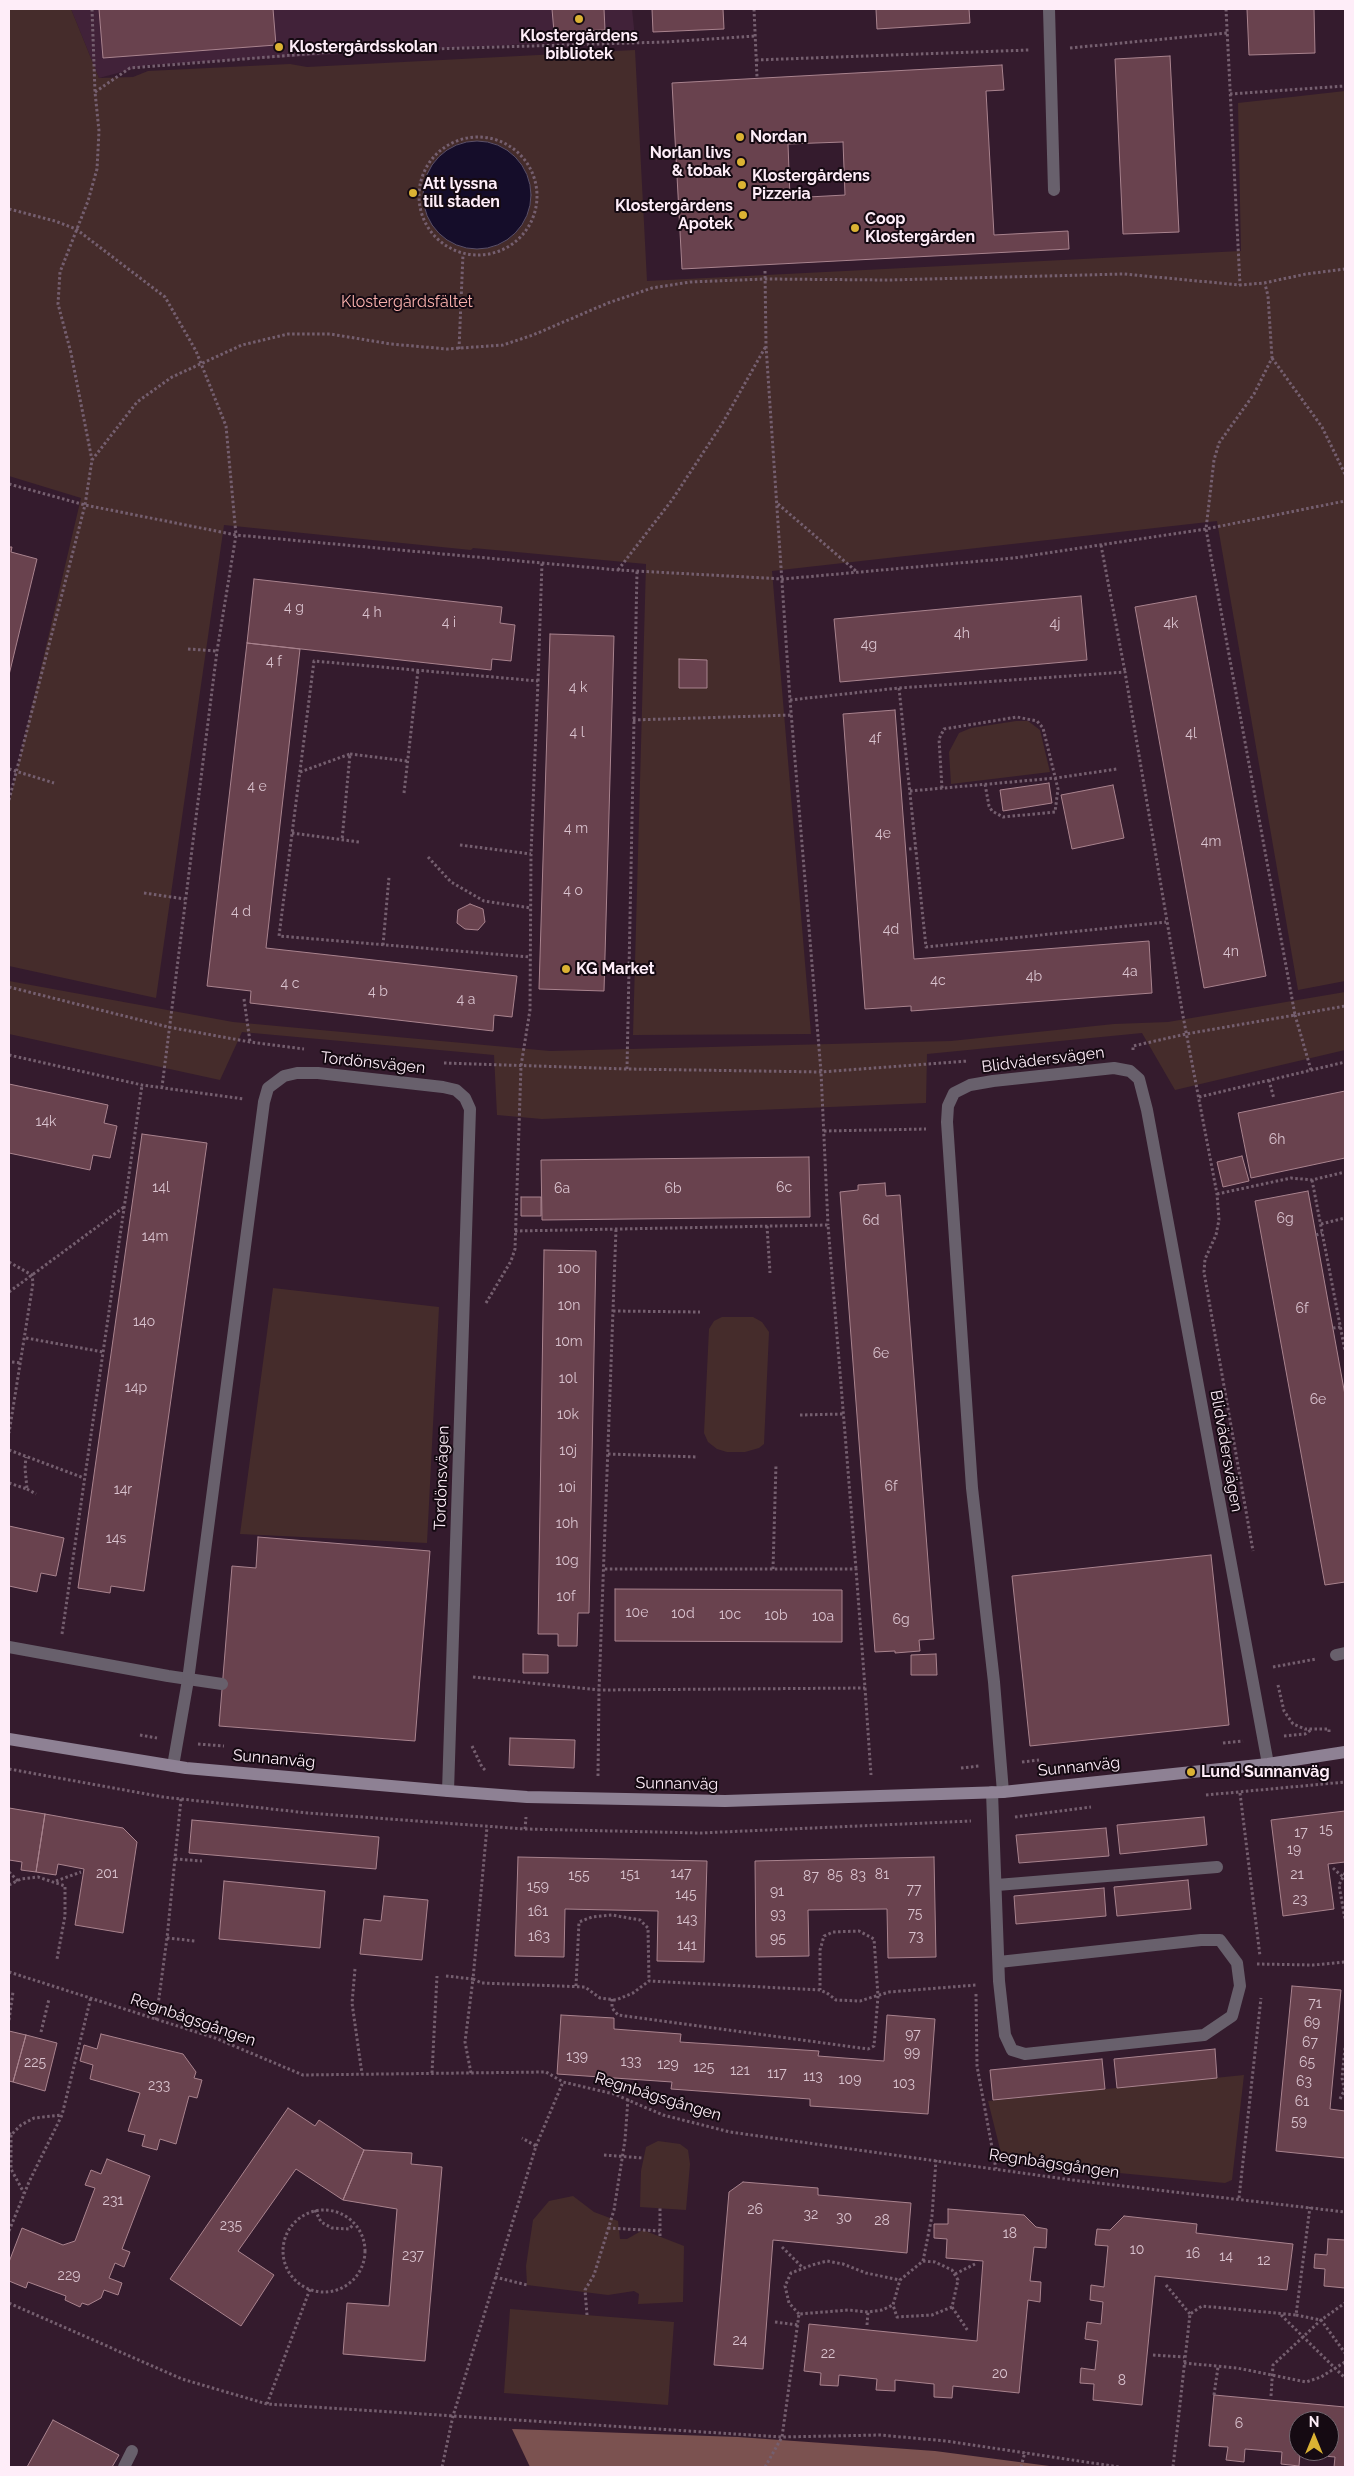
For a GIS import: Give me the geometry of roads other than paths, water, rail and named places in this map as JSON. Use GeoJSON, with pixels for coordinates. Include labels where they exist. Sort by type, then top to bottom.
{"type":"FeatureCollection","features":[{"type":"Feature","properties":{"kind":"street"},"geometry":{"type":"LineString","coordinates":[[1049,9],[1054,190]]}},
{"type":"Feature","properties":{"kind":"street","name":"Blidvädersvägen"},"geometry":{"type":"LineString","coordinates":[[999,1962],[1201,1940],[1220,1940],[1237,1962],[1240,1986],[1232,2016],[1204,2035],[1025,2054],[1012,2050],[1005,2035],[999,1962],[997,1885],[998,1792],[994,1682],[972,1488],[947,1129],[948,1106],[954,1093],[970,1085],[1114,1068],[1125,1069],[1136,1075],[1147,1110],[1268,1764]]}},
{"type":"Feature","properties":{"kind":"street","name":"Tordönsvägen"},"geometry":{"type":"LineString","coordinates":[[173,1766],[188,1680],[264,1102],[268,1088],[284,1076],[297,1073],[318,1073],[456,1090],[465,1098],[470,1109],[448,1791]]}},
{"type":"Feature","properties":{"kind":"street"},"geometry":{"type":"LineString","coordinates":[[9,1647],[188,1680],[222,1684]]}},
{"type":"Feature","properties":{"kind":"street","name":"Sunnanväg"},"geometry":{"type":"LineString","coordinates":[[9,1739],[173,1766],[448,1791],[527,1797],[725,1801],[998,1792],[1268,1764],[1345,1752]]}},
{"type":"Feature","properties":{"kind":"street"},"geometry":{"type":"LineString","coordinates":[[997,1885],[1217,1867]]}},
{"type":"Feature","properties":{"kind":"street"},"geometry":{"type":"LineString","coordinates":[[124,2467],[132,2451]]}},
{"type":"Feature","properties":{"kind":"place","name":"Klostergårdens bibliotek"},"geometry":{"type":"Point","coordinates":[579,19]}},
{"type":"Feature","properties":{"kind":"place","name":"Klostergårdsskolan"},"geometry":{"type":"Point","coordinates":[279,47]}},
{"type":"Feature","properties":{"kind":"place","name":"Nordan"},"geometry":{"type":"Point","coordinates":[740,137]}},
{"type":"Feature","properties":{"kind":"place","name":"Norlan livs & tobak"},"geometry":{"type":"Point","coordinates":[741,162]}},
{"type":"Feature","properties":{"kind":"place","name":"Klostergårdens Pizzeria"},"geometry":{"type":"Point","coordinates":[742,185]}},
{"type":"Feature","properties":{"kind":"place","name":"Att lyssna till staden"},"geometry":{"type":"Point","coordinates":[413,193]}},
{"type":"Feature","properties":{"kind":"place","name":"Klostergårdens Apotek"},"geometry":{"type":"Point","coordinates":[743,215]}},
{"type":"Feature","properties":{"kind":"place","name":"Coop Klostergården"},"geometry":{"type":"Point","coordinates":[855,228]}},
{"type":"Feature","properties":{"kind":"place","name":"KG Market"},"geometry":{"type":"Point","coordinates":[566,969]}},
{"type":"Feature","properties":{"kind":"place","name":"Lund Sunnanväg"},"geometry":{"type":"Point","coordinates":[1191,1772]}},
{"type":"Feature","properties":{"kind":"park label","name":"Klostergårdsfältet"},"geometry":{"type":"Point","coordinates":[407,302]}}]}
